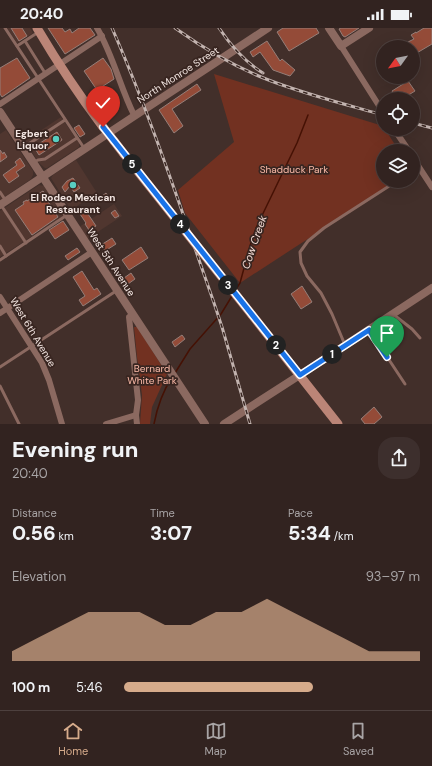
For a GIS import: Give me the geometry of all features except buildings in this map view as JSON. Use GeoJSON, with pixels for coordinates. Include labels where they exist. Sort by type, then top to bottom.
{"type":"FeatureCollection","features":[{"type":"Feature","properties":{"kind":"main road"},"geometry":{"type":"LineString","coordinates":[[40,30],[59,65],[81,98],[338,424]]}},
{"type":"Feature","properties":{"kind":"street"},"geometry":{"type":"LineString","coordinates":[[97,28],[102,36],[134,115]]}},
{"type":"Feature","properties":{"kind":"street","name":"North Monroe Street"},"geometry":{"type":"LineString","coordinates":[[2,204],[134,115],[268,28]]}},
{"type":"Feature","properties":{"kind":"street"},"geometry":{"type":"LineString","coordinates":[[329,28],[376,101]]}},
{"type":"Feature","properties":{"kind":"street"},"geometry":{"type":"LineString","coordinates":[[341,46],[369,28]]}},
{"type":"Feature","properties":{"kind":"street"},"geometry":{"type":"LineString","coordinates":[[0,104],[102,36]]}},
{"type":"Feature","properties":{"kind":"street","name":"West 5th Avenue"},"geometry":{"type":"LineString","coordinates":[[0,112],[205,424]]}},
{"type":"Feature","properties":{"kind":"street"},"geometry":{"type":"LineString","coordinates":[[420,173],[432,187]]}},
{"type":"Feature","properties":{"kind":"street"},"geometry":{"type":"LineString","coordinates":[[0,313],[92,252]]}},
{"type":"Feature","properties":{"kind":"street"},"geometry":{"type":"LineString","coordinates":[[224,424],[432,288]]}},
{"type":"Feature","properties":{"kind":"street","name":"West 6th Avenue"},"geometry":{"type":"LineString","coordinates":[[0,297],[45,369],[62,424]]}},
{"type":"Feature","properties":{"kind":"street"},"geometry":{"type":"LineString","coordinates":[[133,315],[130,317],[138,400],[136,415],[137,424]]}},
{"type":"Feature","properties":{"kind":"street"},"geometry":{"type":"LineString","coordinates":[[106,424],[136,415]]}},
{"type":"Feature","properties":{"kind":"lane"},"geometry":{"type":"LineString","coordinates":[[5,28],[85,149]]}},
{"type":"Feature","properties":{"kind":"lane"},"geometry":{"type":"LineString","coordinates":[[17,46],[40,30]]}},
{"type":"Feature","properties":{"kind":"lane"},"geometry":{"type":"LineString","coordinates":[[25,41],[46,74]]}},
{"type":"Feature","properties":{"kind":"lane"},"geometry":{"type":"LineString","coordinates":[[23,148],[66,120]]}},
{"type":"Feature","properties":{"kind":"lane"},"geometry":{"type":"LineString","coordinates":[[33,163],[38,160],[45,159],[77,138]]}},
{"type":"Feature","properties":{"kind":"lane"},"geometry":{"type":"LineString","coordinates":[[345,345],[321,292],[307,276],[301,263],[300,252],[308,240],[324,228],[386,188]]}},
{"type":"Feature","properties":{"kind":"lane"},"geometry":{"type":"LineString","coordinates":[[0,192],[2,204],[26,243]]}},
{"type":"Feature","properties":{"kind":"lane"},"geometry":{"type":"LineString","coordinates":[[0,260],[68,215]]}},
{"type":"Feature","properties":{"kind":"lane"},"geometry":{"type":"LineString","coordinates":[[0,246],[6,256]]}},
{"type":"Feature","properties":{"kind":"lane"},"geometry":{"type":"LineString","coordinates":[[0,367],[117,290]]}},
{"type":"Feature","properties":{"kind":"lane"},"geometry":{"type":"LineString","coordinates":[[393,314],[412,329],[420,338]]}},
{"type":"Feature","properties":{"kind":"lane"},"geometry":{"type":"LineString","coordinates":[[369,330],[405,384]]}},
{"type":"Feature","properties":{"kind":"lane"},"geometry":{"type":"LineString","coordinates":[[0,386],[19,424]]}},
{"type":"Feature","properties":{"kind":"shaded area"},"geometry":{"type":"Polygon","coordinates":[[[7,28],[30,28],[33,33],[17,43],[7,28]]]}},
{"type":"Feature","properties":{"kind":"shaded area"},"geometry":{"type":"Polygon","coordinates":[[[61,117],[79,143],[79,147],[45,168],[39,163],[25,141],[61,117]]]}},
{"type":"Feature","properties":{"kind":"shaded area"},"geometry":{"type":"Polygon","coordinates":[[[6,130],[33,171],[33,175],[31,179],[0,200],[0,134],[6,130]]]}},
{"type":"Feature","properties":{"kind":"shaded area"},"geometry":{"type":"Polygon","coordinates":[[[76,160],[97,193],[71,210],[51,178],[53,175],[76,160]]]}},
{"type":"Feature","properties":{"kind":"shaded area"},"geometry":{"type":"Polygon","coordinates":[[[39,185],[44,186],[63,216],[0,257],[0,211],[39,185]]]}},
{"type":"Feature","properties":{"kind":"shaded area"},"geometry":{"type":"Polygon","coordinates":[[[114,204],[122,216],[87,239],[79,227],[114,204]]]}},
{"type":"Feature","properties":{"kind":"green space","name":"Shadduck Park"},"geometry":{"type":"Polygon","coordinates":[[[214,74],[376,124],[376,136],[389,136],[395,144],[376,144],[376,188],[386,188],[240,283],[185,213],[178,190],[234,142],[214,74]]]}},
{"type":"Feature","properties":{"kind":"green space","name":"Bernard White Park"},"geometry":{"type":"Polygon","coordinates":[[[134,327],[137,327],[167,374],[152,407],[150,424],[140,424],[142,395],[134,327]]]}},
{"type":"Feature","properties":{"kind":"waterway","name":"Cow Creek"},"geometry":{"type":"LineString","coordinates":[[236,289],[240,283],[256,228],[297,143],[308,115]]}},
{"type":"Feature","properties":{"kind":"waterway","name":"Cow Creek"},"geometry":{"type":"LineString","coordinates":[[175,373],[190,349],[221,314],[232,296]]}},
{"type":"Feature","properties":{"kind":"waterway","name":"Cow Creek"},"geometry":{"type":"LineString","coordinates":[[154,424],[161,400],[172,377]]}},
{"type":"Feature","properties":{"kind":"railway"},"geometry":{"type":"LineString","coordinates":[[112,28],[153,129],[189,232],[222,327],[250,424]]}},
{"type":"Feature","properties":{"kind":"railway"},"geometry":{"type":"LineString","coordinates":[[175,28],[196,43],[254,74],[309,94],[376,113]]}},
{"type":"Feature","properties":{"kind":"railway"},"geometry":{"type":"LineString","coordinates":[[219,28],[239,53],[250,64],[263,73]]}},
{"type":"Feature","properties":{"kind":"railway"},"geometry":{"type":"LineString","coordinates":[[420,125],[432,128]]}},
{"type":"Feature","properties":{"kind":"place","name":"Egbert Liquor"},"geometry":{"type":"Point","coordinates":[56,139]}},
{"type":"Feature","properties":{"kind":"place","name":"El Rodeo Mexican Restaurant"},"geometry":{"type":"Point","coordinates":[73,185]}},
{"type":"Feature","properties":{"kind":"route"},"geometry":{"type":"LineString","coordinates":[[103,127],[300,375],[369,330],[387,357]]}}]}
